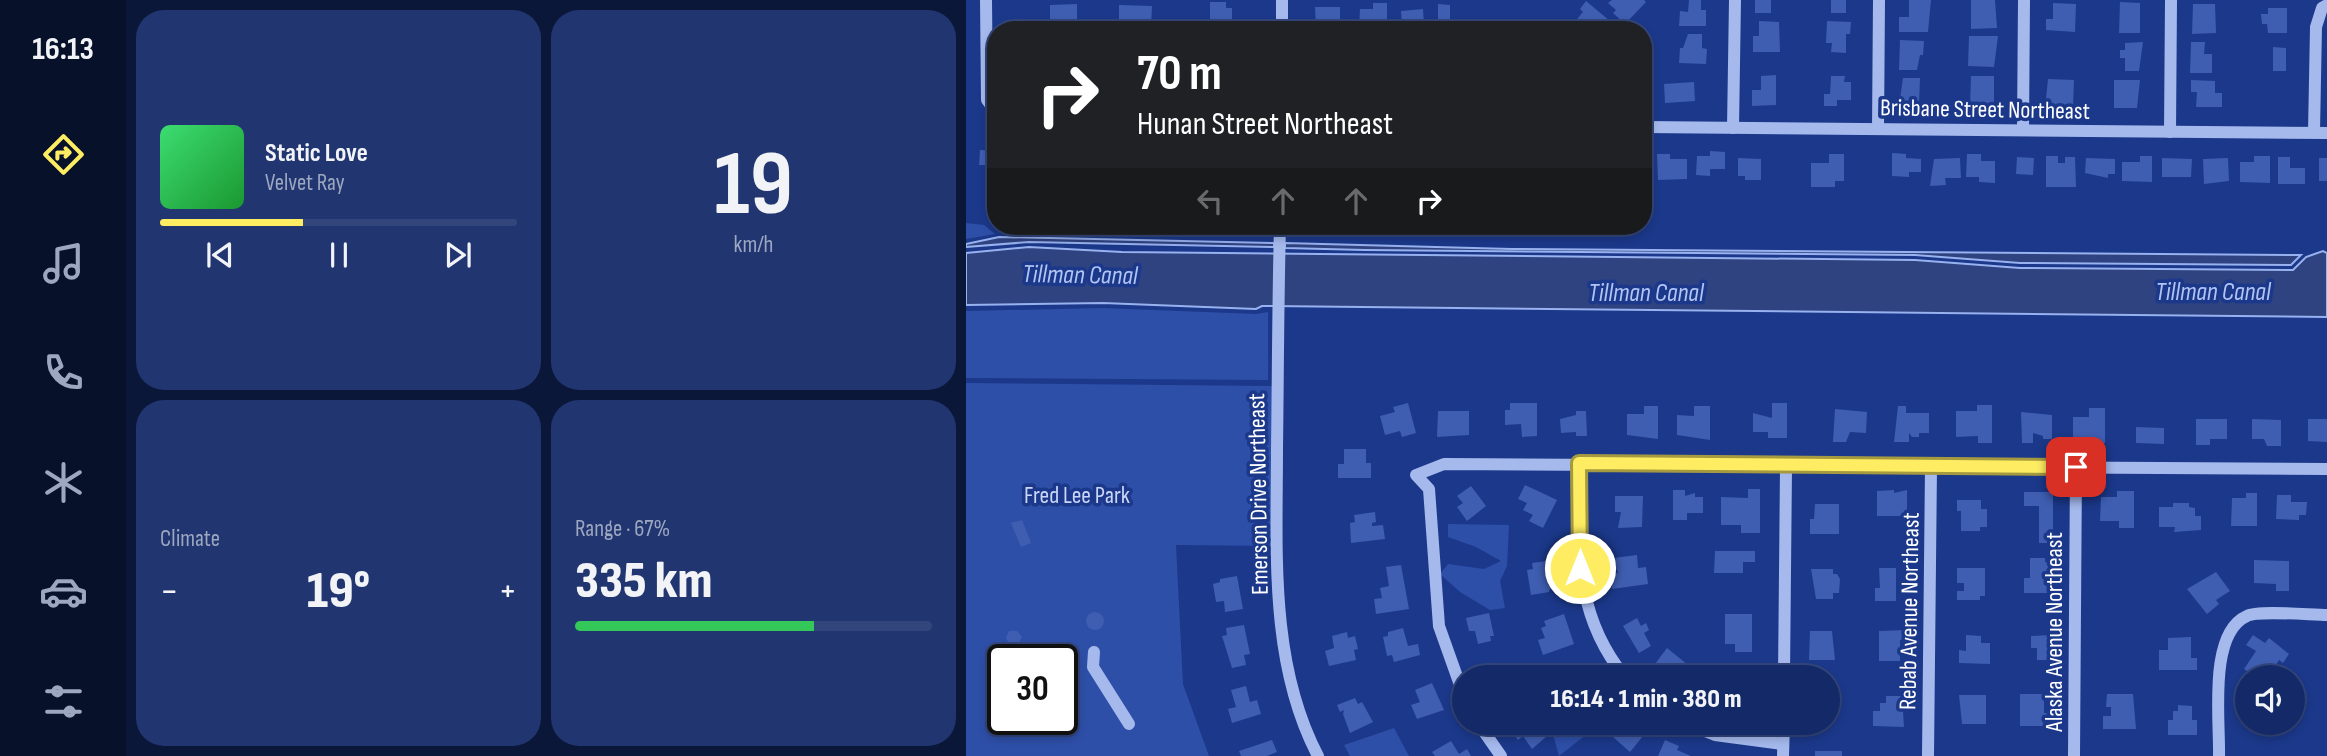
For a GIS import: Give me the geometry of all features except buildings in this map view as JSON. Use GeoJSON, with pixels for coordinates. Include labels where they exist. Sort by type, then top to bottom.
{"type":"FeatureCollection","features":[{"type":"Feature","properties":{"kind":"street"},"geometry":{"type":"LineString","coordinates":[[986,0],[987,100]]}},
{"type":"Feature","properties":{"kind":"street"},"geometry":{"type":"LineString","coordinates":[[1282,0],[1282,21]]}},
{"type":"Feature","properties":{"kind":"street"},"geometry":{"type":"LineString","coordinates":[[1733,128],[1735,0]]}},
{"type":"Feature","properties":{"kind":"street"},"geometry":{"type":"LineString","coordinates":[[1878,129],[1880,0]]}},
{"type":"Feature","properties":{"kind":"street"},"geometry":{"type":"LineString","coordinates":[[2023,130],[2024,0]]}},
{"type":"Feature","properties":{"kind":"street"},"geometry":{"type":"LineString","coordinates":[[2170,132],[2171,0]]}},
{"type":"Feature","properties":{"kind":"street"},"geometry":{"type":"LineString","coordinates":[[2320,133],[2316,27],[2322,8],[2327,5]]}},
{"type":"Feature","properties":{"kind":"street","name":"Brisbane Street Northeast"},"geometry":{"type":"LineString","coordinates":[[1652,127],[2320,133]]}},
{"type":"Feature","properties":{"kind":"street","name":"Emerson Drive Northeast"},"geometry":{"type":"LineString","coordinates":[[1280,235],[1277,564],[1282,626],[1293,689],[1318,756]]}},
{"type":"Feature","properties":{"kind":"street"},"geometry":{"type":"LineString","coordinates":[[1579,463],[1580,568],[1586,608],[1606,654],[1615,665]]}},
{"type":"Feature","properties":{"kind":"street"},"geometry":{"type":"LineString","coordinates":[[1453,665],[1439,626],[1429,489],[1416,475],[1444,464],[2327,469]]}},
{"type":"Feature","properties":{"kind":"street"},"geometry":{"type":"LineString","coordinates":[[1784,665],[1786,467]]}},
{"type":"Feature","properties":{"kind":"street","name":"Rebab Avenue Northeast"},"geometry":{"type":"LineString","coordinates":[[1928,756],[1931,467]]}},
{"type":"Feature","properties":{"kind":"street","name":"Alaska Avenue Northeast"},"geometry":{"type":"LineString","coordinates":[[2074,756],[2076,467]]}},
{"type":"Feature","properties":{"kind":"street"},"geometry":{"type":"LineString","coordinates":[[2219,756],[2221,653],[2225,636],[2234,624],[2248,614],[2327,615]]}},
{"type":"Feature","properties":{"kind":"street"},"geometry":{"type":"LineString","coordinates":[[1094,652],[1093,667],[1129,724]]}},
{"type":"Feature","properties":{"kind":"street"},"geometry":{"type":"LineString","coordinates":[[1486,735],[1501,756]]}},
{"type":"Feature","properties":{"kind":"street"},"geometry":{"type":"LineString","coordinates":[[1715,735],[1783,750]]}},
{"type":"Feature","properties":{"kind":"green space"},"geometry":{"type":"Polygon","coordinates":[[[966,223],[987,227],[987,235],[989,235],[966,239],[966,223]]]}},
{"type":"Feature","properties":{"kind":"green space"},"geometry":{"type":"Polygon","coordinates":[[[1103,308],[1256,314],[1268,312],[1268,380],[966,378],[966,311],[1103,308]]]}},
{"type":"Feature","properties":{"kind":"green space","name":"Fred Lee Park"},"geometry":{"type":"Polygon","coordinates":[[[966,383],[1277,386],[1275,546],[1176,545],[1183,684],[1209,756],[966,756],[966,383]]]}},
{"type":"Feature","properties":{"kind":"green space"},"geometry":{"type":"Polygon","coordinates":[[[1448,524],[1509,525],[1507,566],[1500,581],[1505,608],[1490,610],[1460,592],[1440,574],[1448,564],[1484,569],[1501,561],[1476,547],[1448,537],[1448,524]]]}},
{"type":"Feature","properties":{"kind":"green space"},"geometry":{"type":"Polygon","coordinates":[[[1394,728],[1409,756],[1350,756],[1344,745],[1394,728]]]}},
{"type":"Feature","properties":{"kind":"green space"},"geometry":{"type":"Polygon","coordinates":[[[1553,735],[1586,735],[1559,756],[1553,735]]]}},
{"type":"Feature","properties":{"kind":"water"},"geometry":{"type":"Polygon","coordinates":[[[999,237],[1274,243],[1274,247],[1029,242],[966,247],[966,244],[999,237]]]}},
{"type":"Feature","properties":{"kind":"water"},"geometry":{"type":"Polygon","coordinates":[[[1285,243],[1511,249],[2301,255],[2291,265],[2020,263],[1915,255],[1365,250],[1285,248],[1285,243]]]}},
{"type":"Feature","properties":{"kind":"water","name":"Tillman Canal"},"geometry":{"type":"Polygon","coordinates":[[[1029,247],[1122,252],[1915,260],[2020,268],[2293,270],[2306,257],[2323,251],[2327,253],[2327,317],[1262,306],[1256,309],[1103,303],[966,305],[966,253],[1029,247]]]}},
{"type":"Feature","properties":{"kind":"route"},"geometry":{"type":"LineString","coordinates":[[1580,568],[1579,463],[1786,467],[2076,467]]}}]}
